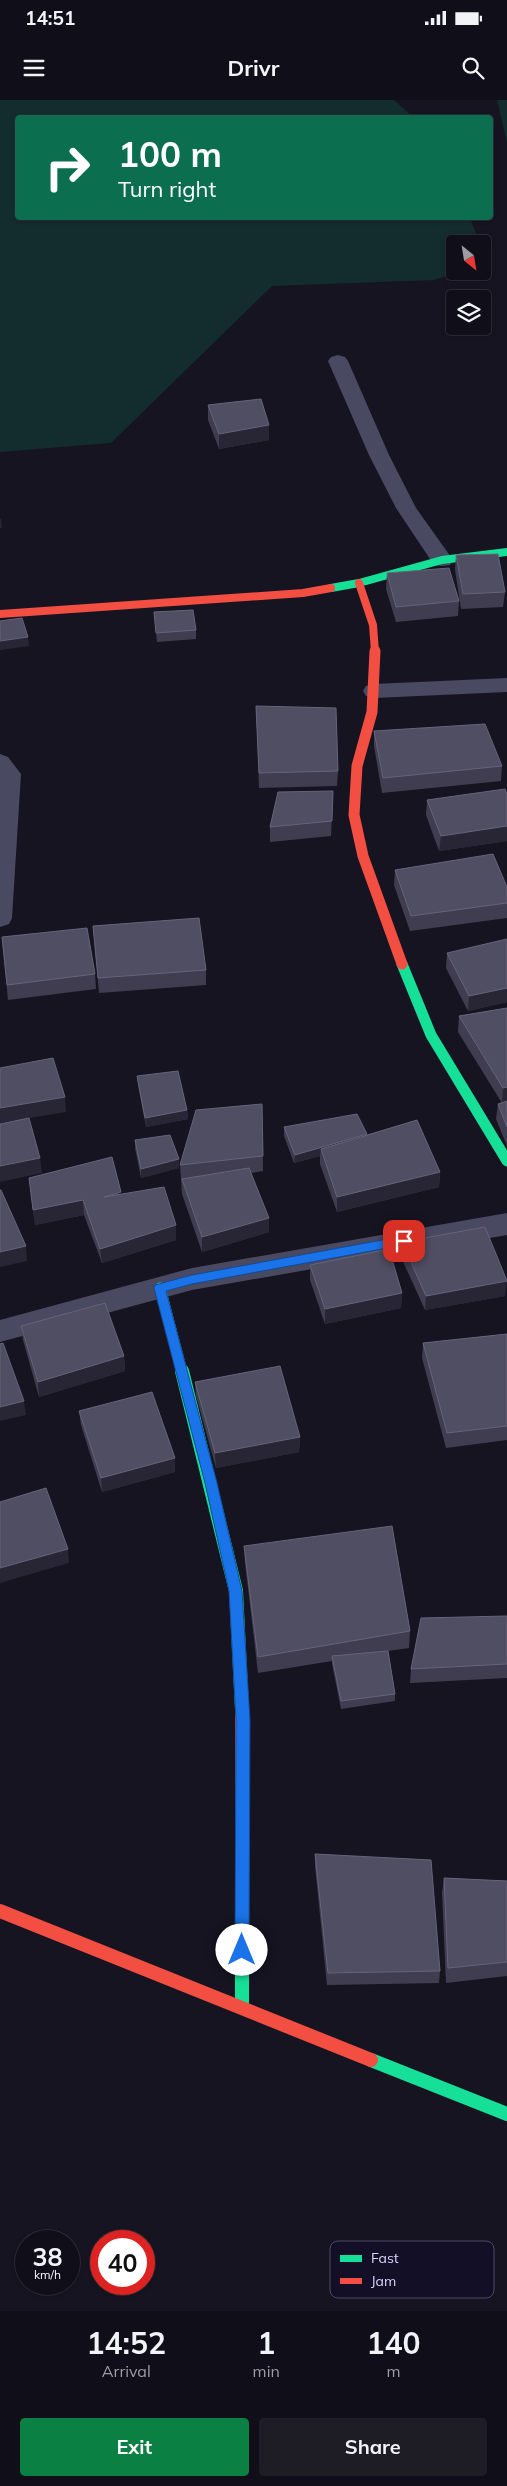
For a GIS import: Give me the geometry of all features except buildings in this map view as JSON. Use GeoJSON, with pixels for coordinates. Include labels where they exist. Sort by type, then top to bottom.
{"type":"FeatureCollection","features":[{"type":"Feature","properties":{"kind":"main road"},"geometry":{"type":"LineString","coordinates":[[0,614],[303,593],[359,584],[442,560],[507,552]]}},
{"type":"Feature","properties":{"kind":"main road"},"geometry":{"type":"LineString","coordinates":[[359,584],[373,625],[376,662],[372,712],[357,766],[354,815],[363,856],[384,918],[431,1035],[507,1161]]}},
{"type":"Feature","properties":{"kind":"main road"},"geometry":{"type":"LineString","coordinates":[[160,1288],[211,1483],[236,1591],[243,1720],[242,2007]]}},
{"type":"Feature","properties":{"kind":"main road"},"geometry":{"type":"LineString","coordinates":[[0,1911],[507,2114]]}},
{"type":"Feature","properties":{"kind":"street"},"geometry":{"type":"LineString","coordinates":[[338,361],[383,464],[406,508],[442,560]]}},
{"type":"Feature","properties":{"kind":"street"},"geometry":{"type":"LineString","coordinates":[[374,691],[507,685]]}},
{"type":"Feature","properties":{"kind":"street"},"geometry":{"type":"LineString","coordinates":[[0,762],[9,774],[0,918]]}},
{"type":"Feature","properties":{"kind":"street"},"geometry":{"type":"LineString","coordinates":[[0,1331],[212,1276],[507,1224]]}},
{"type":"Feature","properties":{"kind":"green space"},"geometry":{"type":"Polygon","coordinates":[[[0,100],[394,100],[411,115],[15,115],[15,220],[471,220],[477,235],[446,235],[446,276],[434,280],[272,286],[111,443],[0,452],[0,100]]]}},
{"type":"Feature","properties":{"kind":"green space"},"geometry":{"type":"Polygon","coordinates":[[[497,100],[507,100],[507,143],[497,100]]]}},
{"type":"Feature","properties":{"kind":"traffic: fast"},"geometry":{"type":"LineString","coordinates":[[331,588],[359,583],[442,560],[507,552]]}},
{"type":"Feature","properties":{"kind":"traffic: fast"},"geometry":{"type":"LineString","coordinates":[[402,964],[431,1035],[507,1161]]}},
{"type":"Feature","properties":{"kind":"traffic: fast"},"geometry":{"type":"LineString","coordinates":[[160,1288],[211,1483],[236,1591],[242,1709]]}},
{"type":"Feature","properties":{"kind":"traffic: fast"},"geometry":{"type":"LineString","coordinates":[[242,1907],[242,2007]]}},
{"type":"Feature","properties":{"kind":"traffic: fast"},"geometry":{"type":"LineString","coordinates":[[371,2060],[507,2114]]}},
{"type":"Feature","properties":{"kind":"traffic: jam"},"geometry":{"type":"LineString","coordinates":[[359,583],[373,625],[376,662],[372,712],[357,766],[354,815],[363,856],[402,964]]}},
{"type":"Feature","properties":{"kind":"traffic: jam"},"geometry":{"type":"LineString","coordinates":[[0,614],[303,593],[331,588]]}},
{"type":"Feature","properties":{"kind":"traffic: jam"},"geometry":{"type":"LineString","coordinates":[[242,1709],[242,1907]]}},
{"type":"Feature","properties":{"kind":"traffic: jam"},"geometry":{"type":"LineString","coordinates":[[0,1911],[371,2060]]}},
{"type":"Feature","properties":{"kind":"route"},"geometry":{"type":"LineString","coordinates":[[242,1950],[243,1720],[236,1591],[211,1483],[160,1288],[192,1280],[404,1241]]}}]}
